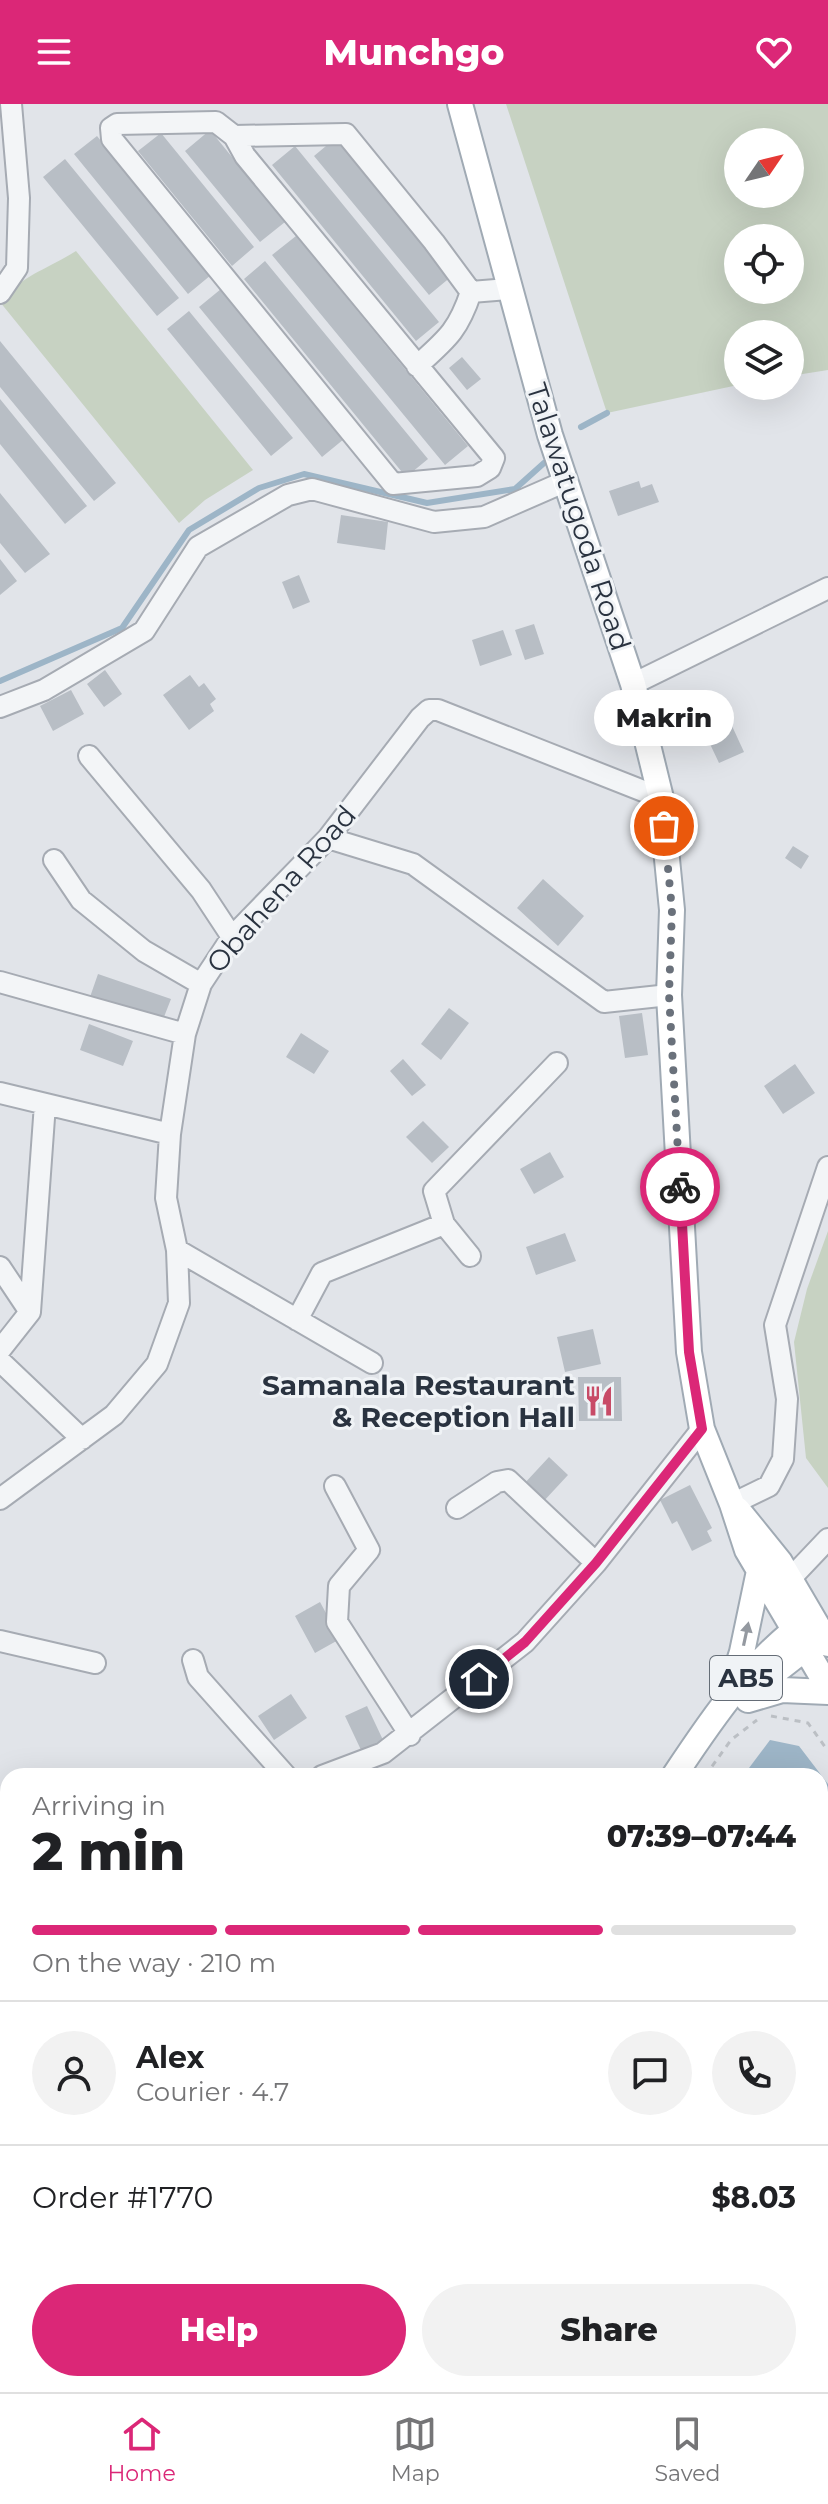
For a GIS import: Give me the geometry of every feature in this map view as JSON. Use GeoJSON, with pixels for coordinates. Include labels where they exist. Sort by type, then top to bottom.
{"type":"FeatureCollection","features":[{"type":"Feature","properties":{"kind":"main road","name":"Talawatugoda Road"},"geometry":{"type":"LineString","coordinates":[[460,104],[508,289],[564,482],[633,684],[661,798],[672,910],[669,995],[689,1352],[702,1429],[747,1550],[759,1571],[812,1635]]}},
{"type":"Feature","properties":{"kind":"main road","name":"Talawatugoda Road"},"geometry":{"type":"LineString","coordinates":[[732,1504],[759,1534],[790,1579],[812,1635],[828,1690]]}},
{"type":"Feature","properties":{"kind":"main road","name":"AB5"},"geometry":{"type":"LineString","coordinates":[[731,1701],[759,1571]]}},
{"type":"Feature","properties":{"kind":"main road","name":"AB5"},"geometry":{"type":"LineString","coordinates":[[679,1768],[703,1732],[731,1701],[812,1635]]}},
{"type":"Feature","properties":{"kind":"main road","name":"AB5"},"geometry":{"type":"LineString","coordinates":[[731,1701],[782,1690],[828,1690]]}},
{"type":"Feature","properties":{"kind":"street"},"geometry":{"type":"LineString","coordinates":[[0,293],[17,268],[19,198],[11,104]]}},
{"type":"Feature","properties":{"kind":"street"},"geometry":{"type":"LineString","coordinates":[[216,122],[234,136],[245,156],[494,458],[490,468],[477,476],[393,484],[112,139],[111,128],[117,124],[216,122]]}},
{"type":"Feature","properties":{"kind":"street"},"geometry":{"type":"LineString","coordinates":[[234,136],[346,134],[471,292]]}},
{"type":"Feature","properties":{"kind":"street"},"geometry":{"type":"LineString","coordinates":[[471,292],[508,289]]}},
{"type":"Feature","properties":{"kind":"street"},"geometry":{"type":"LineString","coordinates":[[417,366],[452,335],[463,317],[471,292]]}},
{"type":"Feature","properties":{"kind":"street"},"geometry":{"type":"LineString","coordinates":[[0,707],[44,690],[144,631],[198,547],[288,495],[312,489],[434,522],[484,517],[564,482]]}},
{"type":"Feature","properties":{"kind":"street"},"geometry":{"type":"LineString","coordinates":[[633,684],[828,588]]}},
{"type":"Feature","properties":{"kind":"street","name":"Obahena Road"},"geometry":{"type":"LineString","coordinates":[[0,1499],[114,1415],[157,1364],[179,1303],[177,1250],[166,1198],[170,1134],[185,1034],[201,984],[232,937],[328,838],[429,710],[438,710],[661,798]]}},
{"type":"Feature","properties":{"kind":"street"},"geometry":{"type":"LineString","coordinates":[[89,756],[201,890],[232,937]]}},
{"type":"Feature","properties":{"kind":"street"},"geometry":{"type":"LineString","coordinates":[[328,838],[413,864],[604,1002],[669,995]]}},
{"type":"Feature","properties":{"kind":"street"},"geometry":{"type":"LineString","coordinates":[[54,860],[81,900],[144,951],[201,984]]}},
{"type":"Feature","properties":{"kind":"street"},"geometry":{"type":"LineString","coordinates":[[0,982],[185,1034]]}},
{"type":"Feature","properties":{"kind":"street"},"geometry":{"type":"LineString","coordinates":[[470,1256],[444,1224],[434,1191],[557,1063]]}},
{"type":"Feature","properties":{"kind":"street"},"geometry":{"type":"LineString","coordinates":[[0,1093],[170,1134]]}},
{"type":"Feature","properties":{"kind":"street"},"geometry":{"type":"LineString","coordinates":[[0,1350],[30,1312],[45,1104]]}},
{"type":"Feature","properties":{"kind":"street"},"geometry":{"type":"LineString","coordinates":[[732,1504],[769,1486],[783,1459],[787,1399],[775,1325],[828,1167]]}},
{"type":"Feature","properties":{"kind":"street"},"geometry":{"type":"LineString","coordinates":[[297,1320],[322,1273],[444,1224]]}},
{"type":"Feature","properties":{"kind":"street"},"geometry":{"type":"LineString","coordinates":[[177,1250],[372,1363]]}},
{"type":"Feature","properties":{"kind":"street"},"geometry":{"type":"LineString","coordinates":[[0,1267],[30,1312]]}},
{"type":"Feature","properties":{"kind":"street"},"geometry":{"type":"LineString","coordinates":[[0,1361],[82,1439]]}},
{"type":"Feature","properties":{"kind":"street"},"geometry":{"type":"LineString","coordinates":[[343,1768],[383,1753],[410,1735],[525,1642],[596,1563],[702,1429]]}},
{"type":"Feature","properties":{"kind":"street"},"geometry":{"type":"LineString","coordinates":[[457,1508],[497,1482],[508,1480],[596,1563]]}},
{"type":"Feature","properties":{"kind":"street"},"geometry":{"type":"LineString","coordinates":[[335,1486],[369,1550],[339,1586],[337,1622],[410,1735]]}},
{"type":"Feature","properties":{"kind":"street"},"geometry":{"type":"LineString","coordinates":[[790,1579],[828,1539]]}},
{"type":"Feature","properties":{"kind":"street"},"geometry":{"type":"LineString","coordinates":[[0,1641],[95,1663]]}},
{"type":"Feature","properties":{"kind":"street"},"geometry":{"type":"LineString","coordinates":[[193,1660],[198,1677],[279,1768]]}},
{"type":"Feature","properties":{"kind":"path"},"geometry":{"type":"LineString","coordinates":[[711,1768],[731,1740],[765,1715],[808,1723],[828,1751]]}},
{"type":"Feature","properties":{"kind":"green space"},"geometry":{"type":"Polygon","coordinates":[[[506,104],[828,104],[828,370],[804,374],[804,320],[724,320],[724,388],[607,413],[506,104]]]}},
{"type":"Feature","properties":{"kind":"green space"},"geometry":{"type":"Polygon","coordinates":[[[76,251],[253,470],[205,500],[179,523],[0,302],[26,279],[76,251]]]}},
{"type":"Feature","properties":{"kind":"green space"},"geometry":{"type":"Polygon","coordinates":[[[828,1231],[828,1488],[806,1458],[794,1342],[807,1289],[828,1231]]]}},
{"type":"Feature","properties":{"kind":"water"},"geometry":{"type":"Polygon","coordinates":[[[770,1740],[799,1746],[816,1768],[749,1768],[770,1740]]]}},
{"type":"Feature","properties":{"kind":"building"},"geometry":{"type":"Polygon","coordinates":[[[210,130],[285,222],[260,242],[185,151],[210,130]]]}},
{"type":"Feature","properties":{"kind":"building"},"geometry":{"type":"Polygon","coordinates":[[[161,133],[254,247],[232,266],[138,151],[161,133]]]}},
{"type":"Feature","properties":{"kind":"building"},"geometry":{"type":"Polygon","coordinates":[[[97,136],[211,275],[188,294],[74,154],[97,136]]]}},
{"type":"Feature","properties":{"kind":"building"},"geometry":{"type":"Polygon","coordinates":[[[338,136],[452,276],[429,295],[314,156],[338,136]]]}},
{"type":"Feature","properties":{"kind":"building"},"geometry":{"type":"Polygon","coordinates":[[[295,146],[439,322],[416,341],[272,165],[295,146]]]}},
{"type":"Feature","properties":{"kind":"building"},"geometry":{"type":"Polygon","coordinates":[[[65,159],[179,298],[157,316],[43,177],[65,159]]]}},
{"type":"Feature","properties":{"kind":"building"},"geometry":{"type":"Polygon","coordinates":[[[296,236],[468,446],[445,465],[272,255],[296,236]]]}},
{"type":"Feature","properties":{"kind":"building"},"geometry":{"type":"Polygon","coordinates":[[[265,261],[428,459],[406,477],[244,279],[265,261]]]}},
{"type":"Feature","properties":{"kind":"building"},"geometry":{"type":"Polygon","coordinates":[[[221,289],[344,439],[322,457],[199,307],[221,289]]]}},
{"type":"Feature","properties":{"kind":"building"},"geometry":{"type":"Polygon","coordinates":[[[189,311],[293,438],[271,456],[167,329],[189,311]]]}},
{"type":"Feature","properties":{"kind":"building"},"geometry":{"type":"Polygon","coordinates":[[[0,341],[116,483],[94,501],[0,387],[0,341]]]}},
{"type":"Feature","properties":{"kind":"building"},"geometry":{"type":"Polygon","coordinates":[[[462,357],[481,379],[467,390],[449,368],[462,357]]]}},
{"type":"Feature","properties":{"kind":"building"},"geometry":{"type":"Polygon","coordinates":[[[0,399],[87,506],[65,524],[0,444],[0,399]]]}},
{"type":"Feature","properties":{"kind":"building"},"geometry":{"type":"Polygon","coordinates":[[[639,481],[641,488],[652,484],[659,502],[618,516],[609,491],[639,481]]]}},
{"type":"Feature","properties":{"kind":"building"},"geometry":{"type":"Polygon","coordinates":[[[0,493],[50,554],[25,573],[0,543],[0,493]]]}},
{"type":"Feature","properties":{"kind":"building"},"geometry":{"type":"Polygon","coordinates":[[[341,515],[388,522],[385,550],[337,543],[341,515]]]}},
{"type":"Feature","properties":{"kind":"building"},"geometry":{"type":"Polygon","coordinates":[[[0,559],[17,581],[0,595],[0,559]]]}},
{"type":"Feature","properties":{"kind":"building"},"geometry":{"type":"Polygon","coordinates":[[[299,575],[310,602],[293,609],[282,582],[299,575]]]}},
{"type":"Feature","properties":{"kind":"building"},"geometry":{"type":"Polygon","coordinates":[[[534,624],[544,654],[525,660],[515,630],[534,624]]]}},
{"type":"Feature","properties":{"kind":"building"},"geometry":{"type":"Polygon","coordinates":[[[503,630],[512,655],[480,666],[472,640],[503,630]]]}},
{"type":"Feature","properties":{"kind":"building"},"geometry":{"type":"Polygon","coordinates":[[[105,670],[122,694],[104,707],[87,684],[105,670]]]}},
{"type":"Feature","properties":{"kind":"building"},"geometry":{"type":"Polygon","coordinates":[[[190,675],[199,687],[204,683],[216,699],[210,704],[214,711],[189,730],[163,695],[190,675]]]}},
{"type":"Feature","properties":{"kind":"building"},"geometry":{"type":"Polygon","coordinates":[[[71,690],[84,714],[53,731],[40,706],[71,690]]]}},
{"type":"Feature","properties":{"kind":"building"},"geometry":{"type":"Polygon","coordinates":[[[726,713],[744,752],[719,763],[701,725],[726,713]]]}},
{"type":"Feature","properties":{"kind":"building"},"geometry":{"type":"Polygon","coordinates":[[[793,846],[809,856],[801,869],[785,858],[793,846]]]}},
{"type":"Feature","properties":{"kind":"building"},"geometry":{"type":"Polygon","coordinates":[[[543,879],[584,916],[558,946],[517,908],[543,879]]]}},
{"type":"Feature","properties":{"kind":"building"},"geometry":{"type":"Polygon","coordinates":[[[98,974],[171,999],[162,1022],[90,997],[98,974]]]}},
{"type":"Feature","properties":{"kind":"building"},"geometry":{"type":"Polygon","coordinates":[[[449,1008],[469,1023],[441,1060],[421,1044],[449,1008]]]}},
{"type":"Feature","properties":{"kind":"building"},"geometry":{"type":"Polygon","coordinates":[[[642,1013],[648,1055],[625,1058],[619,1016],[642,1013]]]}},
{"type":"Feature","properties":{"kind":"building"},"geometry":{"type":"Polygon","coordinates":[[[89,1024],[133,1041],[123,1066],[80,1050],[89,1024]]]}},
{"type":"Feature","properties":{"kind":"building"},"geometry":{"type":"Polygon","coordinates":[[[301,1033],[329,1051],[314,1074],[286,1057],[301,1033]]]}},
{"type":"Feature","properties":{"kind":"building"},"geometry":{"type":"Polygon","coordinates":[[[403,1059],[426,1085],[412,1096],[390,1071],[403,1059]]]}},
{"type":"Feature","properties":{"kind":"building"},"geometry":{"type":"Polygon","coordinates":[[[795,1064],[815,1093],[783,1114],[764,1086],[795,1064]]]}},
{"type":"Feature","properties":{"kind":"building"},"geometry":{"type":"Polygon","coordinates":[[[423,1121],[449,1147],[432,1163],[406,1137],[423,1121]]]}},
{"type":"Feature","properties":{"kind":"building"},"geometry":{"type":"Polygon","coordinates":[[[550,1152],[564,1177],[534,1194],[520,1169],[550,1152]]]}},
{"type":"Feature","properties":{"kind":"building"},"geometry":{"type":"Polygon","coordinates":[[[565,1233],[576,1261],[536,1275],[526,1247],[565,1233]]]}},
{"type":"Feature","properties":{"kind":"building"},"geometry":{"type":"Polygon","coordinates":[[[593,1329],[601,1364],[565,1372],[557,1337],[593,1329]]]}},
{"type":"Feature","properties":{"kind":"building"},"geometry":{"type":"Polygon","coordinates":[[[578,1377],[621,1377],[622,1421],[579,1421],[578,1377]]]}},
{"type":"Feature","properties":{"kind":"building"},"geometry":{"type":"Polygon","coordinates":[[[549,1457],[568,1475],[542,1503],[523,1485],[549,1457]]]}},
{"type":"Feature","properties":{"kind":"building"},"geometry":{"type":"Polygon","coordinates":[[[690,1485],[712,1528],[707,1531],[712,1541],[692,1551],[677,1521],[672,1524],[660,1500],[690,1485]]]}},
{"type":"Feature","properties":{"kind":"building"},"geometry":{"type":"Polygon","coordinates":[[[320,1602],[340,1639],[315,1653],[295,1616],[320,1602]]]}},
{"type":"Feature","properties":{"kind":"building"},"geometry":{"type":"Polygon","coordinates":[[[291,1694],[307,1718],[274,1740],[258,1716],[291,1694]]]}},
{"type":"Feature","properties":{"kind":"building"},"geometry":{"type":"Polygon","coordinates":[[[367,1706],[383,1740],[361,1750],[345,1716],[367,1706]]]}},
{"type":"Feature","properties":{"kind":"waterway"},"geometry":{"type":"LineString","coordinates":[[581,427],[607,413]]}},
{"type":"Feature","properties":{"kind":"waterway"},"geometry":{"type":"LineString","coordinates":[[0,681],[122,628],[189,530],[259,488],[304,474],[427,503],[515,489],[544,463]]}},
{"type":"Feature","properties":{"kind":"way so far"},"geometry":{"type":"LineString","coordinates":[[664,826],[672,910],[669,995],[680,1187]]}},
{"type":"Feature","properties":{"kind":"place","name":"Makrin"},"geometry":{"type":"Point","coordinates":[664,826]}},
{"type":"Feature","properties":{"kind":"place","name":"Samanala Restaurant & Reception Hall"},"geometry":{"type":"Point","coordinates":[599,1401]}},
{"type":"Feature","properties":{"kind":"route"},"geometry":{"type":"LineString","coordinates":[[479,1679],[525,1642],[596,1563],[702,1429],[689,1352],[680,1187]]}}]}
